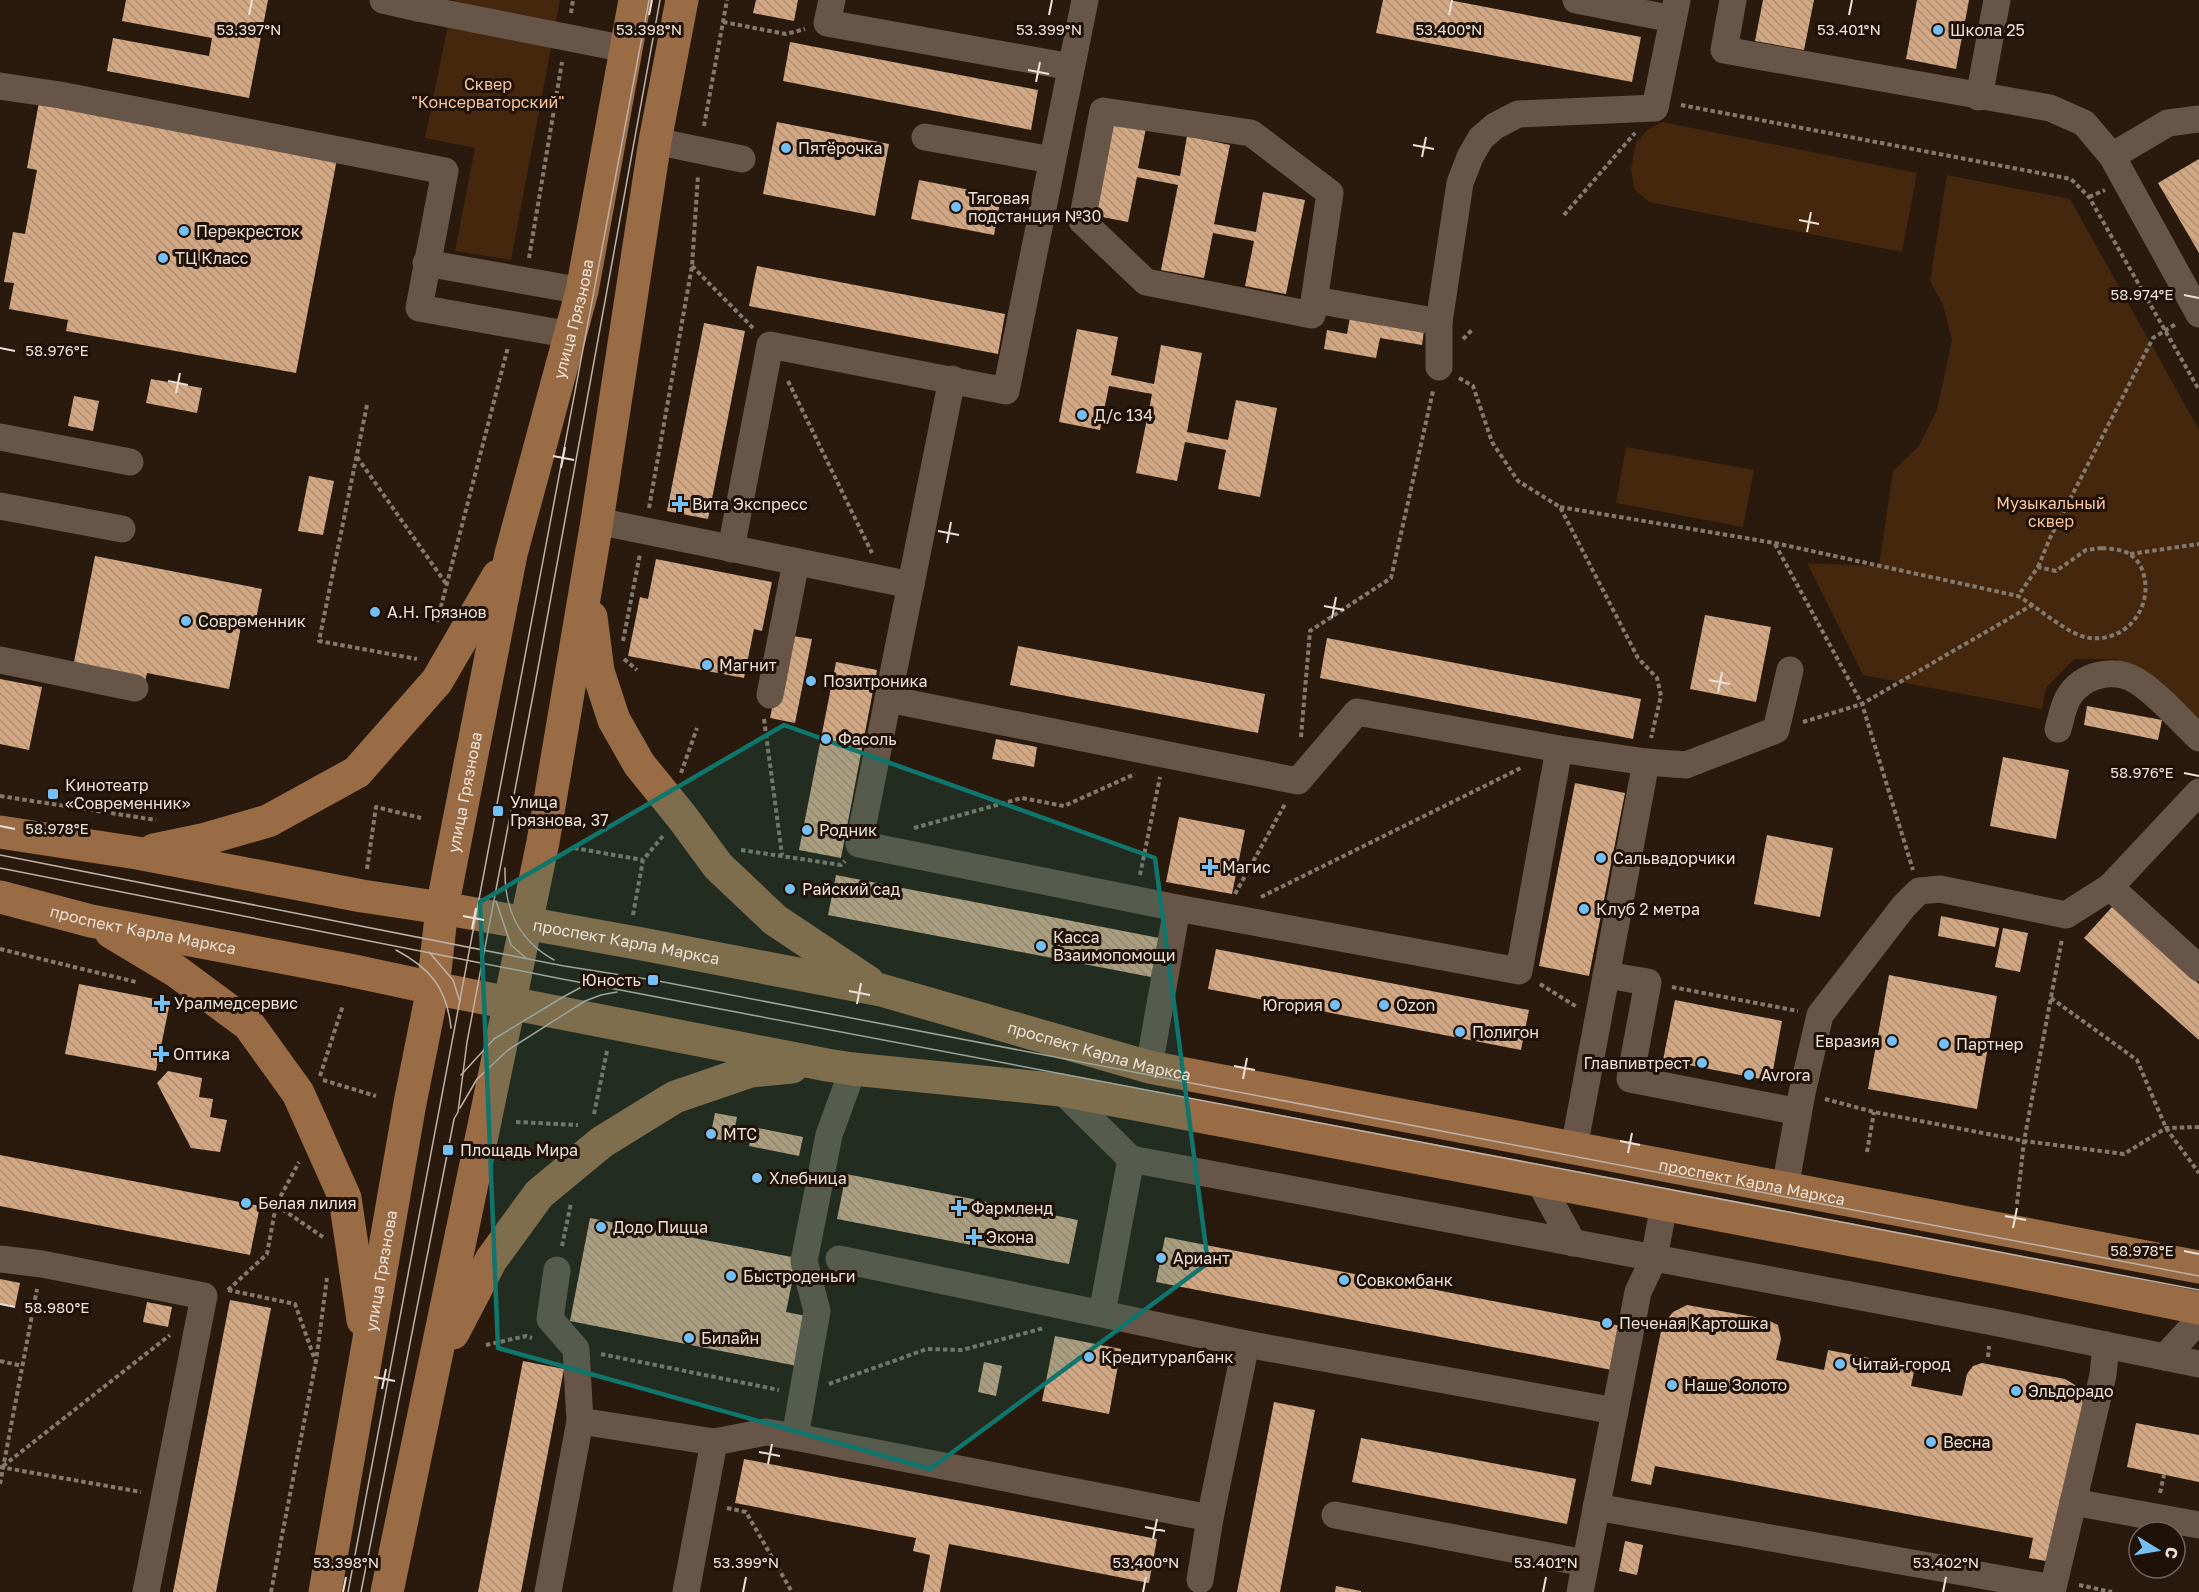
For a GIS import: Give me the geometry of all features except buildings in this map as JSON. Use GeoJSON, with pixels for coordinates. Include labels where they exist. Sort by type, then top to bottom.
{"type":"FeatureCollection","features":[{"type":"Feature","properties":{"kind":"main road","name":"улица Грязнова"},"geometry":{"type":"LineString","coordinates":[[325,1592],[410,1102],[433,988],[442,908],[511,554],[582,291],[635,0]]}},
{"type":"Feature","properties":{"kind":"main road"},"geometry":{"type":"LineString","coordinates":[[387,1592],[543,842],[597,521],[654,141],[682,0]]}},
{"type":"Feature","properties":{"kind":"main road"},"geometry":{"type":"LineString","coordinates":[[136,853],[202,840],[268,820],[357,772],[437,681],[511,554]]}},
{"type":"Feature","properties":{"kind":"main road"},"geometry":{"type":"LineString","coordinates":[[586,582],[598,671],[614,720],[639,764],[718,866],[775,921],[881,990]]}},
{"type":"Feature","properties":{"kind":"main road","name":"проспект Карла Маркса"},"geometry":{"type":"LineString","coordinates":[[0,832],[136,853],[881,990],[1149,1067],[2199,1267]]}},
{"type":"Feature","properties":{"kind":"main road","name":"проспект Карла Маркса"},"geometry":{"type":"LineString","coordinates":[[0,897],[91,921],[840,1067],[1061,1090],[2005,1269],[2199,1308]]}},
{"type":"Feature","properties":{"kind":"main road"},"geometry":{"type":"LineString","coordinates":[[91,921],[176,971],[249,1025],[298,1093],[345,1198],[367,1351]]}},
{"type":"Feature","properties":{"kind":"main road"},"geometry":{"type":"LineString","coordinates":[[435,1366],[491,1260],[539,1194],[602,1142],[675,1097],[751,1071],[840,1067]]}},
{"type":"Feature","properties":{"kind":"lane"},"geometry":{"type":"LineString","coordinates":[[383,0],[419,4],[626,48]]}},
{"type":"Feature","properties":{"kind":"lane"},"geometry":{"type":"LineString","coordinates":[[731,549],[770,345],[1006,391],[1085,0]]}},
{"type":"Feature","properties":{"kind":"lane"},"geometry":{"type":"LineString","coordinates":[[1438,367],[1439,322],[1460,183],[1481,138],[1495,126],[1518,114],[1655,108],[1675,9],[1576,0]]}},
{"type":"Feature","properties":{"kind":"lane"},"geometry":{"type":"LineString","coordinates":[[1733,0],[1724,50],[2050,108],[2084,123],[2112,156],[2198,313]]}},
{"type":"Feature","properties":{"kind":"lane"},"geometry":{"type":"LineString","coordinates":[[1979,97],[1997,0]]}},
{"type":"Feature","properties":{"kind":"lane"},"geometry":{"type":"LineString","coordinates":[[830,11],[1071,67]]}},
{"type":"Feature","properties":{"kind":"lane"},"geometry":{"type":"LineString","coordinates":[[0,86],[60,95],[445,171],[419,308],[571,334]]}},
{"type":"Feature","properties":{"kind":"lane"},"geometry":{"type":"LineString","coordinates":[[1103,111],[1251,133],[1330,194],[1315,300],[1312,315],[1146,282],[1082,221],[1103,111]]}},
{"type":"Feature","properties":{"kind":"lane"},"geometry":{"type":"LineString","coordinates":[[2112,156],[2168,123],[2199,118]]}},
{"type":"Feature","properties":{"kind":"lane"},"geometry":{"type":"LineString","coordinates":[[925,137],[1052,160]]}},
{"type":"Feature","properties":{"kind":"lane"},"geometry":{"type":"LineString","coordinates":[[654,141],[742,159]]}},
{"type":"Feature","properties":{"kind":"lane"},"geometry":{"type":"LineString","coordinates":[[426,263],[582,291]]}},
{"type":"Feature","properties":{"kind":"lane"},"geometry":{"type":"LineString","coordinates":[[1315,300],[1439,322]]}},
{"type":"Feature","properties":{"kind":"lane"},"geometry":{"type":"LineString","coordinates":[[952,379],[898,583],[888,699],[859,844],[1178,908],[1519,971],[1559,749]]}},
{"type":"Feature","properties":{"kind":"lane"},"geometry":{"type":"LineString","coordinates":[[0,437],[130,462]]}},
{"type":"Feature","properties":{"kind":"lane"},"geometry":{"type":"LineString","coordinates":[[0,506],[122,529]]}},
{"type":"Feature","properties":{"kind":"lane"},"geometry":{"type":"LineString","coordinates":[[597,521],[898,583]]}},
{"type":"Feature","properties":{"kind":"lane"},"geometry":{"type":"LineString","coordinates":[[767,707],[796,562]]}},
{"type":"Feature","properties":{"kind":"lane"},"geometry":{"type":"LineString","coordinates":[[0,660],[135,688]]}},
{"type":"Feature","properties":{"kind":"lane"},"geometry":{"type":"LineString","coordinates":[[888,699],[1170,759],[1298,781],[1357,712],[1559,749],[1646,762],[1686,765],[1776,730],[1790,670]]}},
{"type":"Feature","properties":{"kind":"lane"},"geometry":{"type":"LineString","coordinates":[[2058,729],[2068,699],[2077,687],[2092,676],[2113,673],[2136,681],[2199,738]]}},
{"type":"Feature","properties":{"kind":"lane"},"geometry":{"type":"LineString","coordinates":[[1574,1148],[1646,762]]}},
{"type":"Feature","properties":{"kind":"lane"},"geometry":{"type":"LineString","coordinates":[[1785,1188],[1800,1100],[1820,1015],[1904,906],[1919,891],[1940,889],[2066,915],[2110,887],[2199,792]]}},
{"type":"Feature","properties":{"kind":"lane"},"geometry":{"type":"LineString","coordinates":[[2110,887],[2199,968]]}},
{"type":"Feature","properties":{"kind":"lane"},"geometry":{"type":"LineString","coordinates":[[1149,1067],[1178,908]]}},
{"type":"Feature","properties":{"kind":"lane"},"geometry":{"type":"LineString","coordinates":[[1606,975],[1648,982],[1630,1079],[1789,1110],[1800,1100]]}},
{"type":"Feature","properties":{"kind":"lane"},"geometry":{"type":"LineString","coordinates":[[795,1437],[817,1311],[804,1261],[840,1067]]}},
{"type":"Feature","properties":{"kind":"lane"},"geometry":{"type":"LineString","coordinates":[[1061,1090],[1131,1159],[2199,1364]]}},
{"type":"Feature","properties":{"kind":"lane"},"geometry":{"type":"LineString","coordinates":[[1102,1313],[1131,1159]]}},
{"type":"Feature","properties":{"kind":"lane"},"geometry":{"type":"LineString","coordinates":[[1539,1181],[1574,1243]]}},
{"type":"Feature","properties":{"kind":"lane"},"geometry":{"type":"LineString","coordinates":[[1580,1592],[1638,1292],[1654,1258],[1665,1205]]}},
{"type":"Feature","properties":{"kind":"lane"},"geometry":{"type":"LineString","coordinates":[[0,1259],[42,1264],[204,1296],[146,1592]]}},
{"type":"Feature","properties":{"kind":"lane"},"geometry":{"type":"LineString","coordinates":[[839,1259],[1246,1344],[1615,1411]]}},
{"type":"Feature","properties":{"kind":"lane"},"geometry":{"type":"LineString","coordinates":[[548,1592],[580,1421],[576,1349],[550,1319],[557,1270]]}},
{"type":"Feature","properties":{"kind":"lane"},"geometry":{"type":"LineString","coordinates":[[2165,1357],[2199,1320]]}},
{"type":"Feature","properties":{"kind":"lane"},"geometry":{"type":"LineString","coordinates":[[1200,1580],[1210,1518],[1246,1344]]}},
{"type":"Feature","properties":{"kind":"lane"},"geometry":{"type":"LineString","coordinates":[[1596,1507],[2054,1586],[2103,1375],[2106,1345]]}},
{"type":"Feature","properties":{"kind":"lane"},"geometry":{"type":"LineString","coordinates":[[580,1421],[714,1442],[765,1432],[1210,1518]]}},
{"type":"Feature","properties":{"kind":"lane"},"geometry":{"type":"LineString","coordinates":[[686,1592],[714,1442]]}},
{"type":"Feature","properties":{"kind":"lane"},"geometry":{"type":"LineString","coordinates":[[2073,1502],[2199,1525]]}},
{"type":"Feature","properties":{"kind":"lane"},"geometry":{"type":"LineString","coordinates":[[1335,1515],[1585,1563]]}},
{"type":"Feature","properties":{"kind":"path"},"geometry":{"type":"LineString","coordinates":[[623,644],[692,266],[699,150],[727,0]]}},
{"type":"Feature","properties":{"kind":"path"},"geometry":{"type":"LineString","coordinates":[[723,22],[786,34],[830,11]]}},
{"type":"Feature","properties":{"kind":"path"},"geometry":{"type":"LineString","coordinates":[[1564,215],[1655,108],[1666,104],[1682,105],[2071,179],[2089,197],[2199,390]]}},
{"type":"Feature","properties":{"kind":"path"},"geometry":{"type":"LineString","coordinates":[[692,266],[770,345],[898,583]]}},
{"type":"Feature","properties":{"kind":"path"},"geometry":{"type":"LineString","coordinates":[[2018,596],[2038,567],[2050,538],[2153,338],[2198,313]]}},
{"type":"Feature","properties":{"kind":"path"},"geometry":{"type":"LineString","coordinates":[[1223,916],[1298,781],[1310,631],[1391,578],[1438,367],[1472,330]]}},
{"type":"Feature","properties":{"kind":"path"},"geometry":{"type":"LineString","coordinates":[[1438,367],[1473,386],[1492,442],[1518,481],[1560,507],[1775,543],[2018,596],[2034,604],[2074,633],[2089,638],[2104,638],[2119,633],[2132,624],[2141,611],[2146,596],[2146,580],[2141,566],[2130,554]]}},
{"type":"Feature","properties":{"kind":"path"},"geometry":{"type":"LineString","coordinates":[[367,405],[319,641],[426,661]]}},
{"type":"Feature","properties":{"kind":"path"},"geometry":{"type":"LineString","coordinates":[[356,456],[447,585]]}},
{"type":"Feature","properties":{"kind":"path"},"geometry":{"type":"LineString","coordinates":[[1560,507],[1638,658],[1657,678],[1660,696],[1646,762]]}},
{"type":"Feature","properties":{"kind":"path"},"geometry":{"type":"LineString","coordinates":[[1775,543],[1862,704],[1919,891]]}},
{"type":"Feature","properties":{"kind":"path"},"geometry":{"type":"LineString","coordinates":[[2038,567],[2056,571],[2086,550],[2118,550],[2130,554],[2199,544]]}},
{"type":"Feature","properties":{"kind":"path"},"geometry":{"type":"LineString","coordinates":[[1776,730],[1862,704],[2034,604]]}},
{"type":"Feature","properties":{"kind":"path"},"geometry":{"type":"LineString","coordinates":[[620,656],[637,670]]}},
{"type":"Feature","properties":{"kind":"path"},"geometry":{"type":"LineString","coordinates":[[767,707],[782,855]]}},
{"type":"Feature","properties":{"kind":"path"},"geometry":{"type":"LineString","coordinates":[[678,782],[697,728]]}},
{"type":"Feature","properties":{"kind":"path"},"geometry":{"type":"LineString","coordinates":[[1223,916],[1559,749]]}},
{"type":"Feature","properties":{"kind":"path"},"geometry":{"type":"LineString","coordinates":[[913,829],[1022,798],[1064,806],[1170,759]]}},
{"type":"Feature","properties":{"kind":"path"},"geometry":{"type":"LineString","coordinates":[[1136,899],[1170,759]]}},
{"type":"Feature","properties":{"kind":"path"},"geometry":{"type":"LineString","coordinates":[[0,796],[160,821]]}},
{"type":"Feature","properties":{"kind":"path"},"geometry":{"type":"LineString","coordinates":[[367,869],[376,807],[421,818]]}},
{"type":"Feature","properties":{"kind":"path"},"geometry":{"type":"LineString","coordinates":[[633,915],[643,860],[664,835]]}},
{"type":"Feature","properties":{"kind":"path"},"geometry":{"type":"LineString","coordinates":[[739,850],[841,866],[859,844]]}},
{"type":"Feature","properties":{"kind":"path"},"geometry":{"type":"LineString","coordinates":[[573,848],[643,860]]}},
{"type":"Feature","properties":{"kind":"path"},"geometry":{"type":"LineString","coordinates":[[2020,1181],[2024,1141],[2066,915]]}},
{"type":"Feature","properties":{"kind":"path"},"geometry":{"type":"LineString","coordinates":[[0,949],[137,982]]}},
{"type":"Feature","properties":{"kind":"path"},"geometry":{"type":"LineString","coordinates":[[1519,971],[1598,1020]]}},
{"type":"Feature","properties":{"kind":"path"},"geometry":{"type":"LineString","coordinates":[[1648,982],[1820,1015]]}},
{"type":"Feature","properties":{"kind":"path"},"geometry":{"type":"LineString","coordinates":[[2051,998],[2136,1060],[2166,1128],[2199,1173]]}},
{"type":"Feature","properties":{"kind":"path"},"geometry":{"type":"LineString","coordinates":[[343,1005],[319,1079],[376,1096]]}},
{"type":"Feature","properties":{"kind":"path"},"geometry":{"type":"LineString","coordinates":[[593,1115],[607,1049]]}},
{"type":"Feature","properties":{"kind":"path"},"geometry":{"type":"LineString","coordinates":[[1800,1100],[2024,1141],[2124,1154],[2166,1128],[2199,1127]]}},
{"type":"Feature","properties":{"kind":"path"},"geometry":{"type":"LineString","coordinates":[[1867,1152],[1874,1112]]}},
{"type":"Feature","properties":{"kind":"path"},"geometry":{"type":"LineString","coordinates":[[516,1122],[580,1125]]}},
{"type":"Feature","properties":{"kind":"path"},"geometry":{"type":"LineString","coordinates":[[227,1290],[267,1254],[276,1205],[301,1158]]}},
{"type":"Feature","properties":{"kind":"path"},"geometry":{"type":"LineString","coordinates":[[557,1270],[571,1202]]}},
{"type":"Feature","properties":{"kind":"path"},"geometry":{"type":"LineString","coordinates":[[276,1205],[332,1242]]}},
{"type":"Feature","properties":{"kind":"path"},"geometry":{"type":"LineString","coordinates":[[0,1484],[42,1264]]}},
{"type":"Feature","properties":{"kind":"path"},"geometry":{"type":"LineString","coordinates":[[271,1592],[316,1361],[328,1266]]}},
{"type":"Feature","properties":{"kind":"path"},"geometry":{"type":"LineString","coordinates":[[0,1361],[22,1366]]}},
{"type":"Feature","properties":{"kind":"path"},"geometry":{"type":"LineString","coordinates":[[2,1466],[165,1496]]}},
{"type":"Feature","properties":{"kind":"path"},"geometry":{"type":"LineString","coordinates":[[702,1504],[746,1512],[792,1592]]}},
{"type":"Feature","properties":{"kind":"path"},"geometry":{"type":"LineString","coordinates":[[2054,1586],[2112,1592]]}},
{"type":"Feature","properties":{"kind":"highlighted area"},"geometry":{"type":"Polygon","coordinates":[[[784,725],[1155,858],[1208,1263],[930,1469],[498,1348],[480,902],[784,725]]]}},
{"type":"Feature","properties":{"kind":"green space","name":"Сквер \"Консерваторский\""},"geometry":{"type":"Polygon","coordinates":[[[453,0],[560,0],[511,260],[455,251],[475,148],[425,138],[453,0]]]}},
{"type":"Feature","properties":{"kind":"green space"},"geometry":{"type":"Polygon","coordinates":[[[1662,122],[1917,173],[1902,252],[1649,202],[1634,189],[1631,169],[1636,143],[1647,130],[1662,122]]]}},
{"type":"Feature","properties":{"kind":"green space","name":"Музыкальный сквер"},"geometry":{"type":"Polygon","coordinates":[[[1947,175],[2070,199],[2199,430],[2199,728],[2147,677],[2116,659],[2074,659],[2046,688],[2042,709],[1863,675],[1807,563],[1879,566],[1893,471],[1919,446],[1937,410],[1952,340],[1943,305],[1930,281],[1947,175]]]}},
{"type":"Feature","properties":{"kind":"green space"},"geometry":{"type":"Polygon","coordinates":[[[1626,447],[1754,470],[1743,527],[1616,503],[1626,447]]]}},
{"type":"Feature","properties":{"kind":"tram line"},"geometry":{"type":"LineString","coordinates":[[348,1592],[649,0]]}},
{"type":"Feature","properties":{"kind":"tram line"},"geometry":{"type":"LineString","coordinates":[[361,1592],[454,1119],[458,1112],[467,1042],[660,0]]}},
{"type":"Feature","properties":{"kind":"tram line"},"geometry":{"type":"LineString","coordinates":[[0,855],[564,966],[653,980],[2199,1276]]}},
{"type":"Feature","properties":{"kind":"tram line"},"geometry":{"type":"LineString","coordinates":[[0,868],[557,978],[2199,1290]]}},
{"type":"Feature","properties":{"kind":"tram line"},"geometry":{"type":"LineString","coordinates":[[505,868],[507,897],[516,922],[531,943],[554,960]]}},
{"type":"Feature","properties":{"kind":"tram line"},"geometry":{"type":"LineString","coordinates":[[496,901],[511,945],[526,958]]}},
{"type":"Feature","properties":{"kind":"tram line"},"geometry":{"type":"LineString","coordinates":[[396,950],[418,964],[435,981],[446,1001],[451,1028]]}},
{"type":"Feature","properties":{"kind":"tram line"},"geometry":{"type":"LineString","coordinates":[[429,952],[453,980],[460,1002]]}},
{"type":"Feature","properties":{"kind":"tram line"},"geometry":{"type":"LineString","coordinates":[[461,1075],[494,1039],[589,983]]}},
{"type":"Feature","properties":{"kind":"tram line"},"geometry":{"type":"LineString","coordinates":[[460,1108],[477,1079],[508,1050],[585,1001],[617,992]]}},
{"type":"Feature","properties":{"kind":"place","name":"Школа 25"},"geometry":{"type":"Point","coordinates":[1938,30]}},
{"type":"Feature","properties":{"kind":"place","name":"Пятёрочка"},"geometry":{"type":"Point","coordinates":[786,148]}},
{"type":"Feature","properties":{"kind":"place","name":"Тяговая подстанция №30"},"geometry":{"type":"Point","coordinates":[956,207]}},
{"type":"Feature","properties":{"kind":"place","name":"Перекресток"},"geometry":{"type":"Point","coordinates":[184,231]}},
{"type":"Feature","properties":{"kind":"place","name":"ТЦ Класс"},"geometry":{"type":"Point","coordinates":[163,258]}},
{"type":"Feature","properties":{"kind":"place","name":"Д/с 134"},"geometry":{"type":"Point","coordinates":[1082,415]}},
{"type":"Feature","properties":{"kind":"place","name":"Вита Экспресс"},"geometry":{"type":"Point","coordinates":[680,504]}},
{"type":"Feature","properties":{"kind":"place","name":"А.Н. Грязнов"},"geometry":{"type":"Point","coordinates":[375,612]}},
{"type":"Feature","properties":{"kind":"place","name":"Современник"},"geometry":{"type":"Point","coordinates":[186,621]}},
{"type":"Feature","properties":{"kind":"place","name":"Магнит"},"geometry":{"type":"Point","coordinates":[707,665]}},
{"type":"Feature","properties":{"kind":"place","name":"Позитроника"},"geometry":{"type":"Point","coordinates":[811,681]}},
{"type":"Feature","properties":{"kind":"place","name":"Фасоль"},"geometry":{"type":"Point","coordinates":[826,739]}},
{"type":"Feature","properties":{"kind":"place","name":"Кинотеатр «Современник»"},"geometry":{"type":"Point","coordinates":[53,794]}},
{"type":"Feature","properties":{"kind":"place","name":"Улица Грязнова, 37"},"geometry":{"type":"Point","coordinates":[498,811]}},
{"type":"Feature","properties":{"kind":"place","name":"Родник"},"geometry":{"type":"Point","coordinates":[807,830]}},
{"type":"Feature","properties":{"kind":"place","name":"Сальвадорчики"},"geometry":{"type":"Point","coordinates":[1601,858]}},
{"type":"Feature","properties":{"kind":"place","name":"Магис"},"geometry":{"type":"Point","coordinates":[1210,867]}},
{"type":"Feature","properties":{"kind":"place","name":"Райский сад"},"geometry":{"type":"Point","coordinates":[790,889]}},
{"type":"Feature","properties":{"kind":"place","name":"Клуб 2 метра"},"geometry":{"type":"Point","coordinates":[1584,909]}},
{"type":"Feature","properties":{"kind":"place","name":"Касса Взаимопомощи"},"geometry":{"type":"Point","coordinates":[1041,946]}},
{"type":"Feature","properties":{"kind":"place","name":"Юность"},"geometry":{"type":"Point","coordinates":[653,980]}},
{"type":"Feature","properties":{"kind":"place","name":"Уралмедсервис"},"geometry":{"type":"Point","coordinates":[162,1003]}},
{"type":"Feature","properties":{"kind":"place","name":"Югория"},"geometry":{"type":"Point","coordinates":[1335,1005]}},
{"type":"Feature","properties":{"kind":"place","name":"Ozon"},"geometry":{"type":"Point","coordinates":[1384,1005]}},
{"type":"Feature","properties":{"kind":"place","name":"Полигон"},"geometry":{"type":"Point","coordinates":[1460,1032]}},
{"type":"Feature","properties":{"kind":"place","name":"Евразия"},"geometry":{"type":"Point","coordinates":[1892,1041]}},
{"type":"Feature","properties":{"kind":"place","name":"Партнер"},"geometry":{"type":"Point","coordinates":[1944,1044]}},
{"type":"Feature","properties":{"kind":"place","name":"Оптика"},"geometry":{"type":"Point","coordinates":[161,1054]}},
{"type":"Feature","properties":{"kind":"place","name":"Главпивтрест"},"geometry":{"type":"Point","coordinates":[1702,1063]}},
{"type":"Feature","properties":{"kind":"place","name":"Avrora"},"geometry":{"type":"Point","coordinates":[1749,1075]}},
{"type":"Feature","properties":{"kind":"place","name":"МТС"},"geometry":{"type":"Point","coordinates":[711,1134]}},
{"type":"Feature","properties":{"kind":"place","name":"Площадь Мира"},"geometry":{"type":"Point","coordinates":[448,1150]}},
{"type":"Feature","properties":{"kind":"place","name":"Хлебница"},"geometry":{"type":"Point","coordinates":[757,1178]}},
{"type":"Feature","properties":{"kind":"place","name":"Белая лилия"},"geometry":{"type":"Point","coordinates":[246,1203]}},
{"type":"Feature","properties":{"kind":"place","name":"Фармленд"},"geometry":{"type":"Point","coordinates":[959,1208]}},
{"type":"Feature","properties":{"kind":"place","name":"Додо Пицца"},"geometry":{"type":"Point","coordinates":[601,1227]}},
{"type":"Feature","properties":{"kind":"place","name":"Экона"},"geometry":{"type":"Point","coordinates":[974,1237]}},
{"type":"Feature","properties":{"kind":"place","name":"Ариант"},"geometry":{"type":"Point","coordinates":[1161,1258]}},
{"type":"Feature","properties":{"kind":"place","name":"Быстроденьги"},"geometry":{"type":"Point","coordinates":[731,1276]}},
{"type":"Feature","properties":{"kind":"place","name":"Совкомбанк"},"geometry":{"type":"Point","coordinates":[1344,1280]}},
{"type":"Feature","properties":{"kind":"place","name":"Печеная Картошка"},"geometry":{"type":"Point","coordinates":[1607,1323]}},
{"type":"Feature","properties":{"kind":"place","name":"Билайн"},"geometry":{"type":"Point","coordinates":[689,1338]}},
{"type":"Feature","properties":{"kind":"place","name":"Кредитуралбанк"},"geometry":{"type":"Point","coordinates":[1089,1357]}},
{"type":"Feature","properties":{"kind":"place","name":"Читай-город"},"geometry":{"type":"Point","coordinates":[1840,1364]}},
{"type":"Feature","properties":{"kind":"place","name":"Наше Золото"},"geometry":{"type":"Point","coordinates":[1672,1385]}},
{"type":"Feature","properties":{"kind":"place","name":"Эльдорадо"},"geometry":{"type":"Point","coordinates":[2016,1391]}},
{"type":"Feature","properties":{"kind":"place","name":"Весна"},"geometry":{"type":"Point","coordinates":[1931,1442]}}]}
